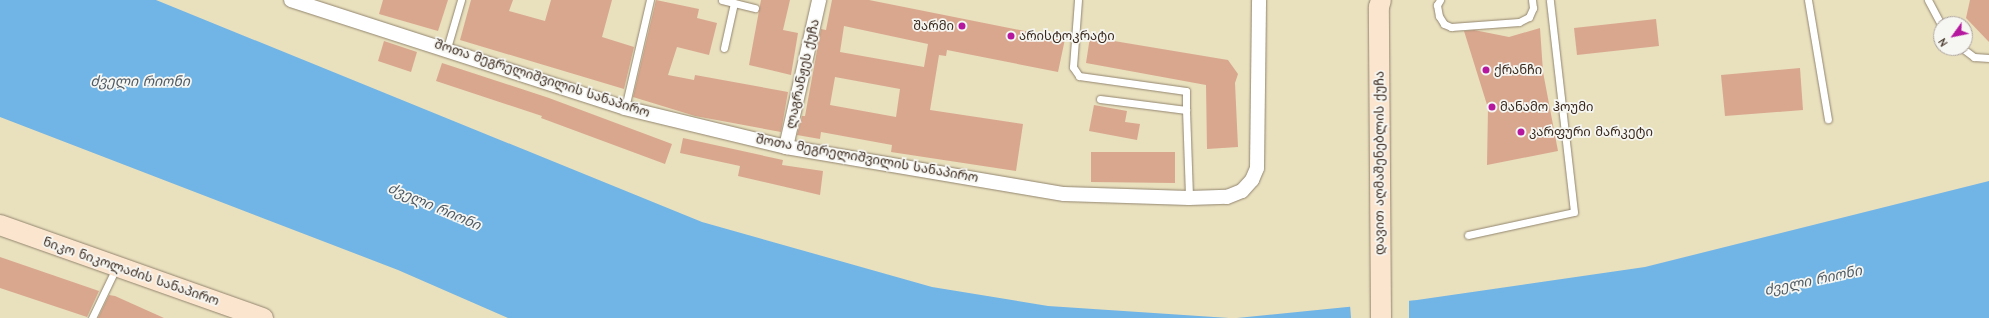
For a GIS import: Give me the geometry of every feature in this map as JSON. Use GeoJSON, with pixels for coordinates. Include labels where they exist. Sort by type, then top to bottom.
{"type":"FeatureCollection","features":[{"type":"Feature","properties":{"kind":"street","name":"შოთა მეგრელიშვილის სანაპირო"},"geometry":{"type":"LineString","coordinates":[[291,0],[305,2],[625,108],[786,148],[1064,194],[1190,198],[1227,197],[1242,191],[1252,180],[1257,168],[1259,0]]}},
{"type":"Feature","properties":{"kind":"street","name":"ლაგრანჟეს ქუჩა"},"geometry":{"type":"LineString","coordinates":[[786,148],[819,0]]}},
{"type":"Feature","properties":{"kind":"street","name":"დავით აღმაშენებლის ქუჩა"},"geometry":{"type":"LineString","coordinates":[[1379,2],[1379,209],[1381,318]]}},
{"type":"Feature","properties":{"kind":"street","name":"ნიკო ნიკოლაძის სანაპირო"},"geometry":{"type":"LineString","coordinates":[[0,225],[263,318]]}},
{"type":"Feature","properties":{"kind":"lane"},"geometry":{"type":"LineString","coordinates":[[447,48],[461,0]]}},
{"type":"Feature","properties":{"kind":"lane"},"geometry":{"type":"LineString","coordinates":[[625,108],[650,0]]}},
{"type":"Feature","properties":{"kind":"lane"},"geometry":{"type":"LineString","coordinates":[[722,0],[755,8]]}},
{"type":"Feature","properties":{"kind":"lane"},"geometry":{"type":"LineString","coordinates":[[1078,0],[1073,67],[1079,76],[1186,91],[1190,198]]}},
{"type":"Feature","properties":{"kind":"lane"},"geometry":{"type":"LineString","coordinates":[[1440,0],[1437,5],[1439,16],[1444,24],[1451,27],[1519,22],[1529,16],[1534,5],[1532,0]]}},
{"type":"Feature","properties":{"kind":"lane"},"geometry":{"type":"LineString","coordinates":[[1468,235],[1574,212],[1550,0]]}},
{"type":"Feature","properties":{"kind":"lane"},"geometry":{"type":"LineString","coordinates":[[1808,0],[1828,119]]}},
{"type":"Feature","properties":{"kind":"lane"},"geometry":{"type":"LineString","coordinates":[[1928,0],[1937,16]]}},
{"type":"Feature","properties":{"kind":"lane"},"geometry":{"type":"LineString","coordinates":[[724,48],[734,3]]}},
{"type":"Feature","properties":{"kind":"lane"},"geometry":{"type":"LineString","coordinates":[[1973,56],[1989,58]]}},
{"type":"Feature","properties":{"kind":"lane"},"geometry":{"type":"LineString","coordinates":[[1100,99],[1186,110]]}},
{"type":"Feature","properties":{"kind":"lane"},"geometry":{"type":"LineString","coordinates":[[92,318],[116,267]]}},
{"type":"Feature","properties":{"kind":"water","name":"ძველი რიონი"},"geometry":{"type":"Polygon","coordinates":[[[0,0],[156,0],[702,222],[932,287],[1048,306],[1229,318],[508,318],[398,270],[0,117],[0,0]]]}},
{"type":"Feature","properties":{"kind":"water","name":"ძველი რიონი"},"geometry":{"type":"Polygon","coordinates":[[[1989,181],[1989,318],[1237,318],[1417,300],[1645,267],[1989,181]]]}},
{"type":"Feature","properties":{"kind":"pier"},"geometry":{"type":"Polygon","coordinates":[[[1409,299],[1409,318],[1351,318],[1350,305],[1409,299]]]}},
{"type":"Feature","properties":{"kind":"building"},"geometry":{"type":"Polygon","coordinates":[[[383,0],[448,0],[438,31],[379,14],[383,0]]]}},
{"type":"Feature","properties":{"kind":"building"},"geometry":{"type":"Polygon","coordinates":[[[471,0],[513,0],[509,11],[545,21],[551,0],[612,0],[602,37],[634,47],[624,89],[460,40],[471,0]]]}},
{"type":"Feature","properties":{"kind":"building"},"geometry":{"type":"Polygon","coordinates":[[[656,0],[699,9],[697,18],[717,23],[709,55],[677,47],[668,75],[694,80],[695,75],[788,92],[781,132],[695,116],[633,97],[656,0]]]}},
{"type":"Feature","properties":{"kind":"building"},"geometry":{"type":"Polygon","coordinates":[[[761,0],[790,0],[783,30],[798,33],[791,75],[749,65],[761,0]]]}},
{"type":"Feature","properties":{"kind":"building"},"geometry":{"type":"Polygon","coordinates":[[[832,0],[869,0],[1065,39],[1058,72],[947,50],[946,56],[939,55],[930,110],[1023,124],[1016,171],[891,152],[892,145],[821,132],[820,139],[797,135],[802,116],[805,116],[821,29],[826,30],[832,0]],[[844,26],[840,52],[924,67],[928,44],[844,26]],[[835,77],[830,105],[896,117],[900,89],[835,77]]]}},
{"type":"Feature","properties":{"kind":"building"},"geometry":{"type":"Polygon","coordinates":[[[1970,0],[1989,0],[1989,42],[1973,25],[1973,16],[1966,16],[1970,0]]]}},
{"type":"Feature","properties":{"kind":"building"},"geometry":{"type":"Polygon","coordinates":[[[1656,19],[1659,46],[1577,55],[1574,28],[1656,19]]]}},
{"type":"Feature","properties":{"kind":"building"},"geometry":{"type":"Polygon","coordinates":[[[1540,28],[1543,72],[1558,151],[1487,165],[1488,108],[1464,31],[1474,30],[1509,37],[1540,28]]]}},
{"type":"Feature","properties":{"kind":"building"},"geometry":{"type":"Polygon","coordinates":[[[1090,37],[1228,60],[1238,74],[1235,83],[1238,147],[1207,149],[1206,85],[1086,63],[1090,37]]]}},
{"type":"Feature","properties":{"kind":"building"},"geometry":{"type":"Polygon","coordinates":[[[384,41],[417,52],[411,72],[378,61],[384,41]]]}},
{"type":"Feature","properties":{"kind":"building"},"geometry":{"type":"Polygon","coordinates":[[[442,63],[549,98],[672,144],[665,164],[541,118],[542,116],[436,81],[442,63]]]}},
{"type":"Feature","properties":{"kind":"building"},"geometry":{"type":"Polygon","coordinates":[[[1800,68],[1803,110],[1725,116],[1721,75],[1800,68]]]}},
{"type":"Feature","properties":{"kind":"building"},"geometry":{"type":"Polygon","coordinates":[[[1094,105],[1127,111],[1125,122],[1140,124],[1137,140],[1089,131],[1094,105]]]}},
{"type":"Feature","properties":{"kind":"building"},"geometry":{"type":"Polygon","coordinates":[[[683,138],[783,160],[782,165],[823,171],[820,195],[738,176],[740,166],[680,153],[683,138]]]}},
{"type":"Feature","properties":{"kind":"building"},"geometry":{"type":"Polygon","coordinates":[[[1091,152],[1175,152],[1175,183],[1091,182],[1091,152]]]}},
{"type":"Feature","properties":{"kind":"building"},"geometry":{"type":"Polygon","coordinates":[[[0,257],[99,291],[87,317],[0,288],[0,257]]]}},
{"type":"Feature","properties":{"kind":"building"},"geometry":{"type":"Polygon","coordinates":[[[109,295],[115,296],[164,318],[98,318],[109,295]]]}},
{"type":"Feature","properties":{"kind":"place","name":"შარმი"},"geometry":{"type":"Point","coordinates":[962,26]}},
{"type":"Feature","properties":{"kind":"place","name":"არისტოკრატი"},"geometry":{"type":"Point","coordinates":[1011,36]}},
{"type":"Feature","properties":{"kind":"place","name":"ქრანჩი"},"geometry":{"type":"Point","coordinates":[1486,70]}},
{"type":"Feature","properties":{"kind":"place","name":"მანამო ჰოუმი"},"geometry":{"type":"Point","coordinates":[1492,107]}},
{"type":"Feature","properties":{"kind":"place","name":"კარფური მარკეტი"},"geometry":{"type":"Point","coordinates":[1521,132]}}]}
